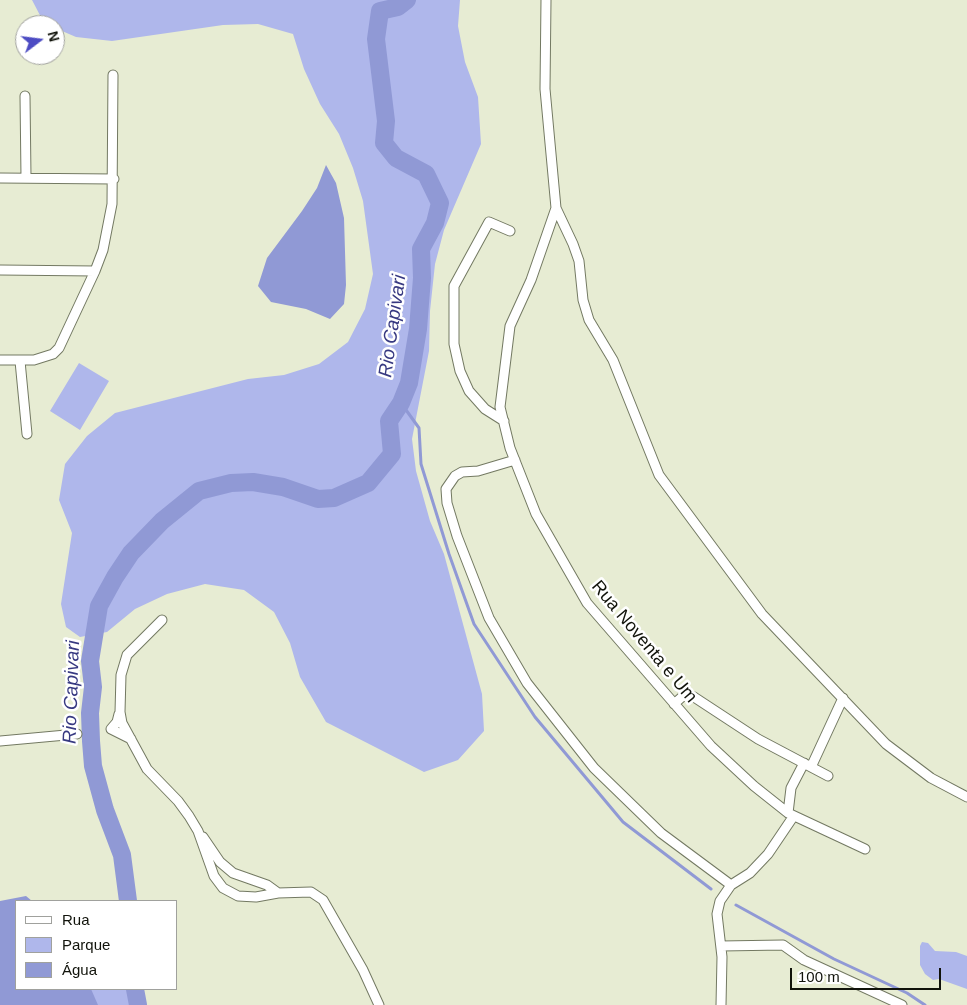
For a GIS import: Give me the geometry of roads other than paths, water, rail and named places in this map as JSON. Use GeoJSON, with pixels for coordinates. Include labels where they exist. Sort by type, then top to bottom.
{"type":"FeatureCollection","features":[{"type":"Feature","properties":{"kind":"street"},"geometry":{"type":"LineString","coordinates":[[546,0],[545,89],[556,208],[579,261],[583,300],[589,320],[613,360],[659,475],[762,614],[886,744],[932,778],[967,797]]}},
{"type":"Feature","properties":{"kind":"street"},"geometry":{"type":"LineString","coordinates":[[0,360],[20,361],[45,358],[59,348],[96,270],[108,227],[114,178],[113,75]]}},
{"type":"Feature","properties":{"kind":"street"},"geometry":{"type":"LineString","coordinates":[[25,96],[26,177]]}},
{"type":"Feature","properties":{"kind":"street"},"geometry":{"type":"LineString","coordinates":[[0,178],[114,178]]}},
{"type":"Feature","properties":{"kind":"street","name":"Rua Noventa e Um"},"geometry":{"type":"LineString","coordinates":[[556,208],[531,280],[510,326],[500,406],[515,460],[536,514],[587,603],[711,746],[754,786],[790,815],[865,848]]}},
{"type":"Feature","properties":{"kind":"street"},"geometry":{"type":"LineString","coordinates":[[504,421],[485,409],[469,391],[460,371],[454,344],[454,286],[489,222],[510,231]]}},
{"type":"Feature","properties":{"kind":"street"},"geometry":{"type":"LineString","coordinates":[[0,270],[96,270]]}},
{"type":"Feature","properties":{"kind":"street"},"geometry":{"type":"LineString","coordinates":[[20,361],[27,434]]}},
{"type":"Feature","properties":{"kind":"street"},"geometry":{"type":"LineString","coordinates":[[515,460],[478,471],[462,472],[455,476],[446,489],[447,503],[457,536],[489,618],[527,683],[594,768],[662,832],[731,885]]}},
{"type":"Feature","properties":{"kind":"street"},"geometry":{"type":"LineString","coordinates":[[162,620],[128,656],[121,675],[120,712],[117,722],[111,729],[131,739],[147,769],[178,801],[220,862],[233,873],[267,885],[278,893]]}},
{"type":"Feature","properties":{"kind":"street"},"geometry":{"type":"LineString","coordinates":[[674,704],[683,696],[694,697],[758,739],[828,776]]}},
{"type":"Feature","properties":{"kind":"street"},"geometry":{"type":"LineString","coordinates":[[721,1005],[721,946],[717,914],[720,901],[731,885],[750,873],[768,854],[790,815],[790,788],[808,764],[843,698]]}},
{"type":"Feature","properties":{"kind":"street"},"geometry":{"type":"LineString","coordinates":[[0,741],[77,734]]}},
{"type":"Feature","properties":{"kind":"street"},"geometry":{"type":"LineString","coordinates":[[198,831],[214,876],[223,888],[238,896],[256,898],[278,893],[311,892],[323,900],[363,970],[379,1005]]}},
{"type":"Feature","properties":{"kind":"street"},"geometry":{"type":"LineString","coordinates":[[721,946],[784,945],[804,960],[902,1005]]}},
{"type":"Feature","properties":{"kind":"water"},"geometry":{"type":"Polygon","coordinates":[[[326,165],[336,183],[344,218],[346,285],[344,304],[330,319],[306,309],[271,302],[258,286],[267,258],[317,188],[326,165]]]}},
{"type":"Feature","properties":{"kind":"water"},"geometry":{"type":"Polygon","coordinates":[[[26,896],[31,900],[15,900],[15,990],[91,990],[98,1005],[0,1005],[0,901],[26,896]]]}},
{"type":"Feature","properties":{"kind":"waterway","name":"Rio Capivari"},"geometry":{"type":"LineString","coordinates":[[128,900],[122,855],[105,810],[93,766],[91,741],[90,713],[93,687],[90,661],[99,606],[115,577],[131,553],[162,521],[199,491],[231,483],[253,482],[283,487],[318,499],[334,498],[368,483],[392,454],[389,421],[401,403],[409,383],[418,329],[422,278],[421,249],[435,223],[440,203],[426,174],[396,158],[384,143],[386,121],[376,39],[380,11],[398,7],[407,0]]}},
{"type":"Feature","properties":{"kind":"waterway"},"geometry":{"type":"LineString","coordinates":[[401,403],[419,428],[421,464],[449,554],[474,624],[535,717],[623,822],[711,889]]}},
{"type":"Feature","properties":{"kind":"waterway"},"geometry":{"type":"LineString","coordinates":[[736,905],[834,959],[907,993],[925,1005]]}},
{"type":"Feature","properties":{"kind":"waterway","name":"Rio Capivari"},"geometry":{"type":"LineString","coordinates":[[135,990],[138,1005]]}}]}
